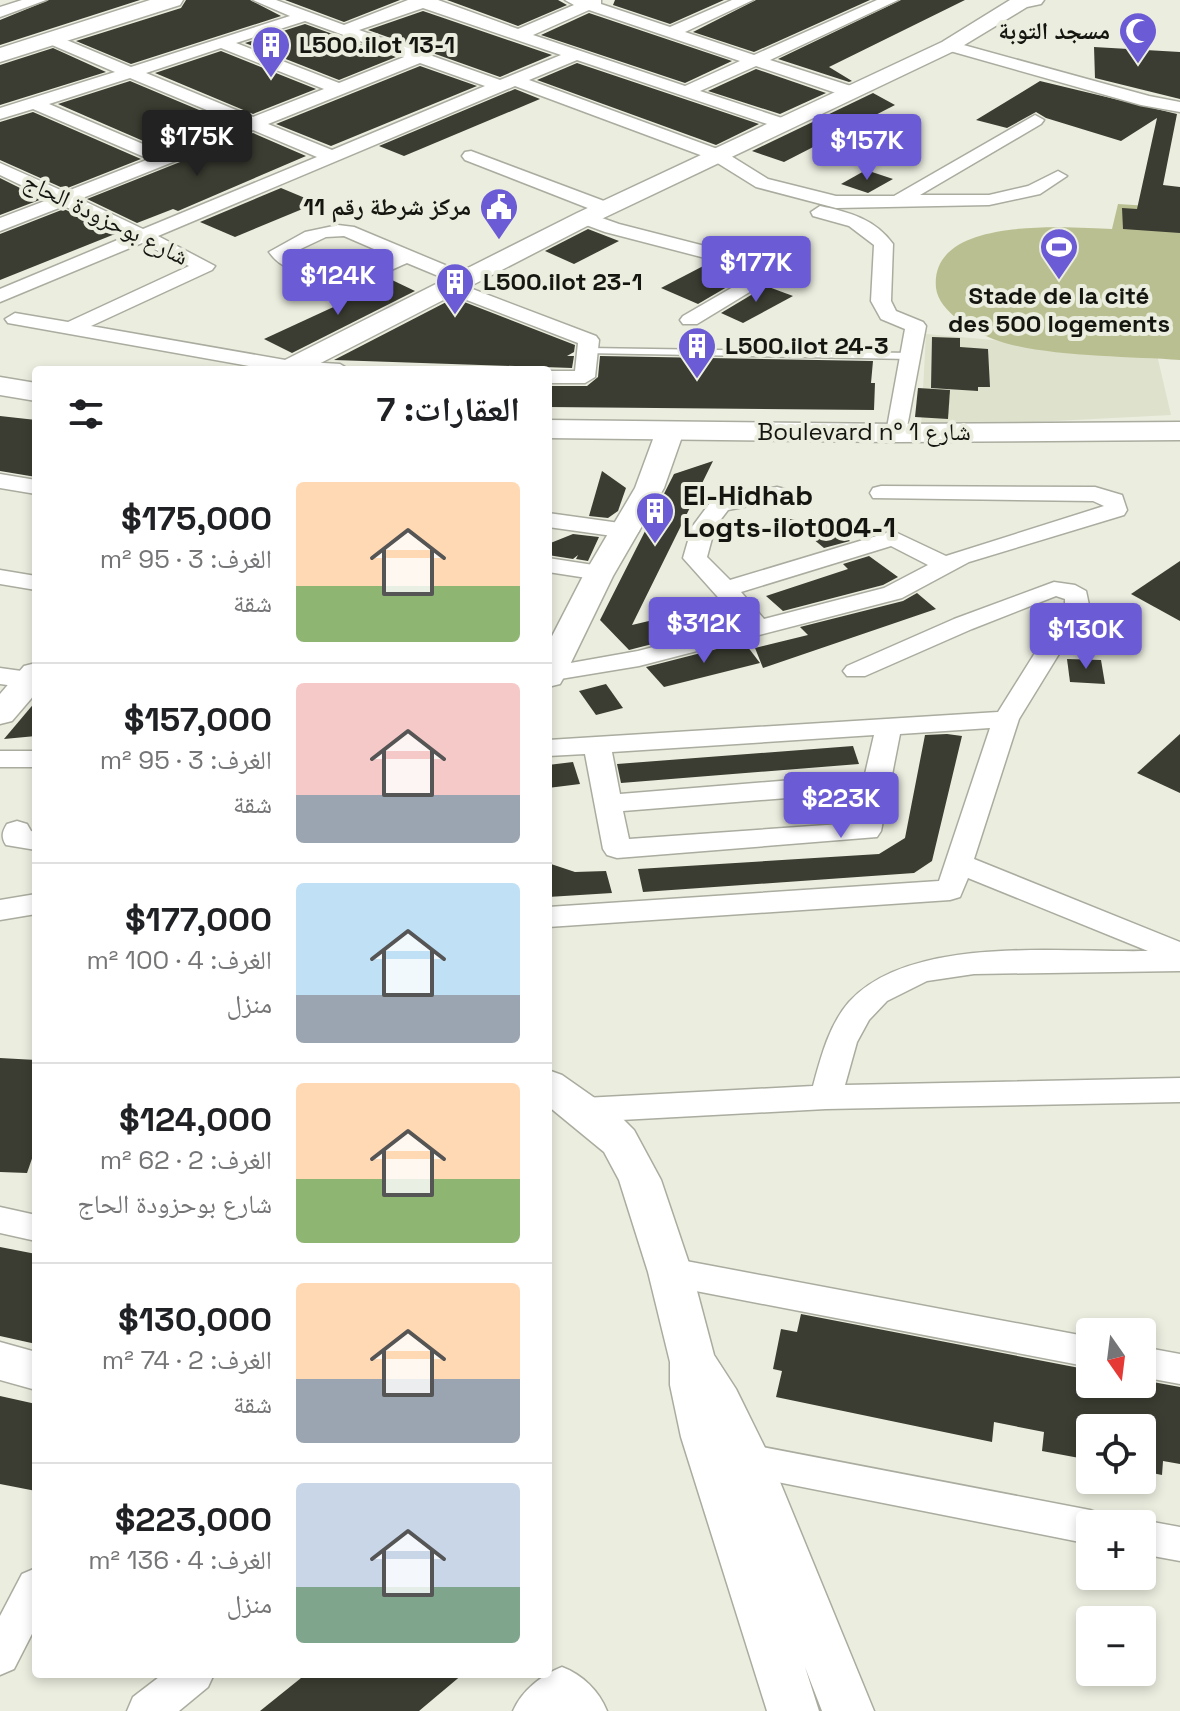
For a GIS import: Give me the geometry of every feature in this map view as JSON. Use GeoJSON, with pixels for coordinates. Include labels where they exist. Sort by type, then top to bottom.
{"type":"FeatureCollection","features":[{"type":"Feature","properties":{"kind":"main road"},"geometry":{"type":"LineString","coordinates":[[0,47],[150,0]]}},
{"type":"Feature","properties":{"kind":"main road"},"geometry":{"type":"LineString","coordinates":[[0,55],[172,0]]}},
{"type":"Feature","properties":{"kind":"main road"},"geometry":{"type":"LineString","coordinates":[[0,369],[32,374]]}},
{"type":"Feature","properties":{"kind":"main road"},"geometry":{"type":"LineString","coordinates":[[0,386],[32,391]]}},
{"type":"Feature","properties":{"kind":"main road","name":"Boulevard n° شارع 1"},"geometry":{"type":"LineString","coordinates":[[552,429],[668,440],[1180,449]]}},
{"type":"Feature","properties":{"kind":"main road","name":"Boulevard n° شارع 1"},"geometry":{"type":"LineString","coordinates":[[552,448],[668,440],[897,433],[1180,431]]}},
{"type":"Feature","properties":{"kind":"street"},"geometry":{"type":"LineString","coordinates":[[0,12],[38,0]]}},
{"type":"Feature","properties":{"kind":"street"},"geometry":{"type":"LineString","coordinates":[[261,0],[419,57],[507,83],[717,155],[762,183],[800,195],[836,202],[989,200],[1034,190],[1058,176]]}},
{"type":"Feature","properties":{"kind":"street"},"geometry":{"type":"LineString","coordinates":[[672,32],[745,0]]}},
{"type":"Feature","properties":{"kind":"street"},"geometry":{"type":"LineString","coordinates":[[684,92],[890,0]]}},
{"type":"Feature","properties":{"kind":"street"},"geometry":{"type":"LineString","coordinates":[[293,366],[595,213],[949,46],[1021,2],[1034,0]]}},
{"type":"Feature","properties":{"kind":"street"},"geometry":{"type":"LineString","coordinates":[[344,30],[423,1],[782,124]]}},
{"type":"Feature","properties":{"kind":"street"},"geometry":{"type":"LineString","coordinates":[[519,35],[588,2],[848,91]]}},
{"type":"Feature","properties":{"kind":"street"},"geometry":{"type":"LineString","coordinates":[[0,114],[305,16]]}},
{"type":"Feature","properties":{"kind":"street"},"geometry":{"type":"LineString","coordinates":[[51,39],[331,156]]}},
{"type":"Feature","properties":{"kind":"street"},"geometry":{"type":"LineString","coordinates":[[219,42],[338,89]]}},
{"type":"Feature","properties":{"kind":"street"},"geometry":{"type":"LineString","coordinates":[[949,46],[1147,101],[1180,107]]}},
{"type":"Feature","properties":{"kind":"street"},"geometry":{"type":"LineString","coordinates":[[0,296],[574,55]]}},
{"type":"Feature","properties":{"kind":"street"},"geometry":{"type":"LineString","coordinates":[[0,225],[419,57]]}},
{"type":"Feature","properties":{"kind":"street"},"geometry":{"type":"LineString","coordinates":[[33,103],[164,159]]}},
{"type":"Feature","properties":{"kind":"street"},"geometry":{"type":"LineString","coordinates":[[894,203],[1035,120]]}},
{"type":"Feature","properties":{"kind":"street"},"geometry":{"type":"LineString","coordinates":[[717,155],[735,187],[778,201],[851,218],[874,231],[884,244],[881,301],[888,315],[916,326],[897,433]]}},
{"type":"Feature","properties":{"kind":"street"},"geometry":{"type":"LineString","coordinates":[[471,156],[595,213],[612,228],[776,270],[690,320]]}},
{"type":"Feature","properties":{"kind":"street","name":"شارع بوحزودة الحاج"},"geometry":{"type":"LineString","coordinates":[[0,168],[205,266],[67,330]]}},
{"type":"Feature","properties":{"kind":"street"},"geometry":{"type":"LineString","coordinates":[[406,256],[351,280],[337,281],[285,260],[279,252],[325,230],[335,229],[406,256],[455,283],[589,340],[585,377],[552,377]]}},
{"type":"Feature","properties":{"kind":"street"},"geometry":{"type":"LineString","coordinates":[[15,319],[277,366]]}},
{"type":"Feature","properties":{"kind":"street"},"geometry":{"type":"LineString","coordinates":[[552,661],[600,573],[627,531],[668,440]]}},
{"type":"Feature","properties":{"kind":"street"},"geometry":{"type":"LineString","coordinates":[[0,481],[32,486]]}},
{"type":"Feature","properties":{"kind":"street"},"geometry":{"type":"LineString","coordinates":[[552,663],[639,658],[893,593],[961,557],[1116,510],[1114,500],[1095,494],[881,493]]}},
{"type":"Feature","properties":{"kind":"street"},"geometry":{"type":"LineString","coordinates":[[759,628],[695,558],[704,527],[720,505],[777,494]]}},
{"type":"Feature","properties":{"kind":"street"},"geometry":{"type":"LineString","coordinates":[[552,521],[627,531]]}},
{"type":"Feature","properties":{"kind":"street"},"geometry":{"type":"LineString","coordinates":[[725,589],[893,538],[946,565]]}},
{"type":"Feature","properties":{"kind":"street"},"geometry":{"type":"LineString","coordinates":[[552,566],[600,573]]}},
{"type":"Feature","properties":{"kind":"street"},"geometry":{"type":"LineString","coordinates":[[0,577],[32,582]]}},
{"type":"Feature","properties":{"kind":"street"},"geometry":{"type":"LineString","coordinates":[[552,917],[950,890],[1006,719],[1077,605],[1077,596],[1066,590],[1054,589],[963,624],[856,671]]}},
{"type":"Feature","properties":{"kind":"street"},"geometry":{"type":"LineString","coordinates":[[0,714],[25,678]]}},
{"type":"Feature","properties":{"kind":"street"},"geometry":{"type":"LineString","coordinates":[[552,748],[1006,719]]}},
{"type":"Feature","properties":{"kind":"street"},"geometry":{"type":"LineString","coordinates":[[597,745],[617,849],[867,831],[889,726]]}},
{"type":"Feature","properties":{"kind":"street"},"geometry":{"type":"LineString","coordinates":[[0,759],[32,759]]}},
{"type":"Feature","properties":{"kind":"street"},"geometry":{"type":"LineString","coordinates":[[608,804],[877,782]]}},
{"type":"Feature","properties":{"kind":"street"},"geometry":{"type":"LineString","coordinates":[[957,863],[1180,953]]}},
{"type":"Feature","properties":{"kind":"street"},"geometry":{"type":"LineString","coordinates":[[0,910],[32,905]]}},
{"type":"Feature","properties":{"kind":"street"},"geometry":{"type":"LineString","coordinates":[[826,1097],[848,1027],[858,1011],[871,997],[907,976],[952,966],[1180,961]]}},
{"type":"Feature","properties":{"kind":"street"},"geometry":{"type":"LineString","coordinates":[[552,1088],[584,1110],[619,1141],[632,1160],[670,1272],[693,1362],[693,1385],[705,1437],[793,1711]]}},
{"type":"Feature","properties":{"kind":"street"},"geometry":{"type":"LineString","coordinates":[[584,1110],[826,1097],[1180,1090]]}},
{"type":"Feature","properties":{"kind":"street"},"geometry":{"type":"LineString","coordinates":[[0,1220],[32,1227]]}},
{"type":"Feature","properties":{"kind":"street"},"geometry":{"type":"LineString","coordinates":[[670,1272],[1076,1349]]}},
{"type":"Feature","properties":{"kind":"street"},"geometry":{"type":"LineString","coordinates":[[0,1361],[32,1370]]}},
{"type":"Feature","properties":{"kind":"street"},"geometry":{"type":"LineString","coordinates":[[693,1362],[720,1403],[747,1460],[848,1711]]}},
{"type":"Feature","properties":{"kind":"street"},"geometry":{"type":"LineString","coordinates":[[1156,1365],[1180,1369]]}},
{"type":"Feature","properties":{"kind":"street"},"geometry":{"type":"LineString","coordinates":[[747,1460],[1076,1524]]}},
{"type":"Feature","properties":{"kind":"street"},"geometry":{"type":"LineString","coordinates":[[1156,1540],[1180,1544]]}},
{"type":"Feature","properties":{"kind":"street"},"geometry":{"type":"LineString","coordinates":[[5,1635],[32,1592]]}},
{"type":"Feature","properties":{"kind":"street"},"geometry":{"type":"LineString","coordinates":[[147,1711],[189,1678]]}},
{"type":"Feature","properties":{"kind":"street"},"geometry":{"type":"LineString","coordinates":[[533,1711],[562,1686],[587,1711]]}},
{"type":"Feature","properties":{"kind":"lane"},"geometry":{"type":"LineString","coordinates":[[588,351],[911,356]]}},
{"type":"Feature","properties":{"kind":"shaded area"},"geometry":{"type":"Polygon","coordinates":[[[926,334],[1157,355],[1171,415],[921,428],[926,334]]]}},
{"type":"Feature","properties":{"kind":"green space","name":"Stade de la cité des 500 logements"},"geometry":{"type":"Polygon","coordinates":[[[1118,204],[1180,208],[1180,360],[1059,352],[1012,345],[967,326],[950,313],[938,297],[936,288],[940,264],[955,247],[1006,230],[1066,227],[1112,229],[1118,204]]]}},
{"type":"Feature","properties":{"kind":"building"},"geometry":{"type":"Polygon","coordinates":[[[49,0],[140,0],[0,45],[0,20],[49,0]]]}},
{"type":"Feature","properties":{"kind":"building"},"geometry":{"type":"Polygon","coordinates":[[[186,0],[250,0],[281,16],[131,64],[76,41],[181,8],[186,0]]]}},
{"type":"Feature","properties":{"kind":"building"},"geometry":{"type":"Polygon","coordinates":[[[285,0],[400,0],[344,22],[285,0]]]}},
{"type":"Feature","properties":{"kind":"building"},"geometry":{"type":"Polygon","coordinates":[[[447,0],[558,0],[567,5],[518,26],[447,0]]]}},
{"type":"Feature","properties":{"kind":"building"},"geometry":{"type":"Polygon","coordinates":[[[615,0],[724,0],[670,24],[613,5],[615,0]]]}},
{"type":"Feature","properties":{"kind":"building"},"geometry":{"type":"Polygon","coordinates":[[[756,0],[870,0],[754,52],[693,32],[756,0]]]}},
{"type":"Feature","properties":{"kind":"building"},"geometry":{"type":"Polygon","coordinates":[[[901,0],[965,0],[829,67],[852,81],[849,82],[778,59],[901,0]]]}},
{"type":"Feature","properties":{"kind":"building"},"geometry":{"type":"Polygon","coordinates":[[[423,11],[552,55],[500,77],[368,30],[423,11]]]}},
{"type":"Feature","properties":{"kind":"building"},"geometry":{"type":"Polygon","coordinates":[[[589,13],[732,61],[685,83],[541,35],[589,13]]]}},
{"type":"Feature","properties":{"kind":"building"},"geometry":{"type":"Polygon","coordinates":[[[305,24],[396,57],[339,80],[245,43],[305,24]]]}},
{"type":"Feature","properties":{"kind":"building","name":"مسجد التوبة"},"geometry":{"type":"Polygon","coordinates":[[[1094,47],[1180,52],[1180,99],[1095,78],[1094,47]]]}},
{"type":"Feature","properties":{"kind":"building"},"geometry":{"type":"Polygon","coordinates":[[[53,48],[106,72],[0,105],[0,65],[53,48]]]}},
{"type":"Feature","properties":{"kind":"building","name":"L500.ilot 13-1"},"geometry":{"type":"Polygon","coordinates":[[[221,51],[316,89],[253,114],[155,73],[221,51]]]}},
{"type":"Feature","properties":{"kind":"building"},"geometry":{"type":"Polygon","coordinates":[[[577,63],[759,124],[716,145],[537,80],[577,63]]]}},
{"type":"Feature","properties":{"kind":"building"},"geometry":{"type":"Polygon","coordinates":[[[420,66],[477,86],[331,146],[276,124],[420,66]]]}},
{"type":"Feature","properties":{"kind":"building"},"geometry":{"type":"Polygon","coordinates":[[[756,69],[826,93],[780,114],[708,91],[756,69]]]}},
{"type":"Feature","properties":{"kind":"building"},"geometry":{"type":"Polygon","coordinates":[[[130,81],[230,123],[164,150],[58,104],[130,81]]]}},
{"type":"Feature","properties":{"kind":"building"},"geometry":{"type":"Polygon","coordinates":[[[1040,81],[1177,114],[1163,185],[1180,187],[1180,233],[1123,229],[1122,208],[1137,209],[1157,118],[1121,141],[1046,118],[1036,112],[1007,128],[976,120],[1040,81]]]}},
{"type":"Feature","properties":{"kind":"building"},"geometry":{"type":"Polygon","coordinates":[[[515,89],[540,99],[404,156],[379,146],[515,89]]]}},
{"type":"Feature","properties":{"kind":"building"},"geometry":{"type":"Polygon","coordinates":[[[873,93],[895,105],[784,162],[752,151],[873,93]]]}},
{"type":"Feature","properties":{"kind":"building"},"geometry":{"type":"Polygon","coordinates":[[[33,112],[141,159],[65,189],[0,160],[0,122],[33,112]]]}},
{"type":"Feature","properties":{"kind":"building"},"geometry":{"type":"Polygon","coordinates":[[[253,133],[306,156],[178,211],[173,209],[137,223],[87,199],[253,133]]]}},
{"type":"Feature","properties":{"kind":"building"},"geometry":{"type":"Polygon","coordinates":[[[866,170],[893,179],[868,193],[841,184],[866,170]]]}},
{"type":"Feature","properties":{"kind":"building"},"geometry":{"type":"Polygon","coordinates":[[[0,178],[42,199],[0,215],[0,178]]]}},
{"type":"Feature","properties":{"kind":"building"},"geometry":{"type":"Polygon","coordinates":[[[281,188],[317,203],[235,237],[200,222],[281,188]]]}},
{"type":"Feature","properties":{"kind":"building"},"geometry":{"type":"Polygon","coordinates":[[[64,209],[115,234],[0,280],[0,234],[64,209]]]}},
{"type":"Feature","properties":{"kind":"building"},"geometry":{"type":"Polygon","coordinates":[[[588,229],[619,241],[574,264],[545,251],[588,229]]]}},
{"type":"Feature","properties":{"kind":"building"},"geometry":{"type":"Polygon","coordinates":[[[709,263],[744,277],[698,304],[661,288],[709,263]]]}},
{"type":"Feature","properties":{"kind":"building"},"geometry":{"type":"Polygon","coordinates":[[[392,280],[415,291],[292,353],[264,339],[392,280]]]}},
{"type":"Feature","properties":{"kind":"building"},"geometry":{"type":"Polygon","coordinates":[[[766,286],[793,296],[743,323],[721,313],[766,286]]]}},
{"type":"Feature","properties":{"kind":"building","name":"L500.ilot 23-1"},"geometry":{"type":"Polygon","coordinates":[[[454,298],[575,345],[574,352],[567,356],[574,356],[572,368],[334,360],[454,298]]]}},
{"type":"Feature","properties":{"kind":"building"},"geometry":{"type":"Polygon","coordinates":[[[932,337],[960,338],[960,347],[988,349],[990,387],[978,387],[978,391],[931,388],[932,337]]]}},
{"type":"Feature","properties":{"kind":"building"},"geometry":{"type":"Polygon","coordinates":[[[600,356],[873,361],[871,383],[875,383],[874,410],[552,407],[552,386],[587,386],[598,377],[600,356]]]}},
{"type":"Feature","properties":{"kind":"building"},"geometry":{"type":"Polygon","coordinates":[[[918,388],[950,390],[948,419],[915,417],[918,388]]]}},
{"type":"Feature","properties":{"kind":"building"},"geometry":{"type":"Polygon","coordinates":[[[0,416],[32,420],[32,476],[0,471],[0,416]]]}},
{"type":"Feature","properties":{"kind":"building","name":"El-Hidhab Logts-ilot004-1"},"geometry":{"type":"Polygon","coordinates":[[[713,461],[632,625],[716,605],[730,624],[629,650],[600,620],[674,474],[713,461]]]}},
{"type":"Feature","properties":{"kind":"building"},"geometry":{"type":"Polygon","coordinates":[[[602,471],[626,488],[618,511],[608,518],[589,516],[602,471]]]}},
{"type":"Feature","properties":{"kind":"building"},"geometry":{"type":"Polygon","coordinates":[[[789,519],[830,524],[850,541],[824,548],[789,519]]]}},
{"type":"Feature","properties":{"kind":"building"},"geometry":{"type":"Polygon","coordinates":[[[573,534],[599,537],[588,561],[576,559],[578,555],[573,559],[552,556],[552,542],[573,534]]]}},
{"type":"Feature","properties":{"kind":"building"},"geometry":{"type":"Polygon","coordinates":[[[869,556],[898,577],[883,585],[783,611],[766,596],[848,569],[843,564],[869,556]]]}},
{"type":"Feature","properties":{"kind":"building"},"geometry":{"type":"Polygon","coordinates":[[[1180,561],[1180,621],[1131,594],[1180,561]]]}},
{"type":"Feature","properties":{"kind":"building"},"geometry":{"type":"Polygon","coordinates":[[[917,593],[936,609],[763,668],[755,648],[808,635],[800,627],[903,601],[917,593]]]}},
{"type":"Feature","properties":{"kind":"building"},"geometry":{"type":"Polygon","coordinates":[[[744,642],[760,663],[664,687],[646,667],[744,642]]]}},
{"type":"Feature","properties":{"kind":"building"},"geometry":{"type":"Polygon","coordinates":[[[1067,659],[1101,660],[1105,684],[1070,682],[1067,659]]]}},
{"type":"Feature","properties":{"kind":"building"},"geometry":{"type":"Polygon","coordinates":[[[606,684],[623,708],[596,715],[579,691],[606,684]]]}},
{"type":"Feature","properties":{"kind":"building"},"geometry":{"type":"Polygon","coordinates":[[[32,706],[32,736],[4,739],[32,706]]]}},
{"type":"Feature","properties":{"kind":"building"},"geometry":{"type":"Polygon","coordinates":[[[1180,734],[1180,793],[1137,773],[1180,734]]]}},
{"type":"Feature","properties":{"kind":"building"},"geometry":{"type":"Polygon","coordinates":[[[925,735],[962,736],[932,861],[914,873],[643,892],[638,869],[879,854],[905,838],[925,735]]]}},
{"type":"Feature","properties":{"kind":"building"},"geometry":{"type":"Polygon","coordinates":[[[853,746],[859,764],[621,783],[617,764],[853,746]]]}},
{"type":"Feature","properties":{"kind":"building"},"geometry":{"type":"Polygon","coordinates":[[[573,762],[580,784],[552,788],[552,765],[573,762]]]}},
{"type":"Feature","properties":{"kind":"building"},"geometry":{"type":"Polygon","coordinates":[[[552,864],[575,872],[606,871],[612,893],[552,897],[552,864]]]}},
{"type":"Feature","properties":{"kind":"building"},"geometry":{"type":"Polygon","coordinates":[[[0,1058],[32,1060],[32,1159],[27,1173],[0,1172],[0,1058]]]}},
{"type":"Feature","properties":{"kind":"building"},"geometry":{"type":"Polygon","coordinates":[[[0,1247],[32,1253],[32,1343],[0,1336],[0,1247]]]}},
{"type":"Feature","properties":{"kind":"building"},"geometry":{"type":"Polygon","coordinates":[[[801,1314],[1076,1367],[1076,1398],[1156,1398],[1156,1383],[1180,1387],[1180,1464],[1163,1461],[1162,1475],[1156,1474],[1156,1414],[1076,1414],[1076,1457],[1042,1451],[1044,1432],[994,1422],[992,1442],[776,1397],[782,1371],[773,1369],[781,1329],[797,1332],[801,1314]]]}},
{"type":"Feature","properties":{"kind":"building"},"geometry":{"type":"Polygon","coordinates":[[[0,1396],[32,1403],[32,1490],[0,1484],[0,1396]]]}},
{"type":"Feature","properties":{"kind":"building"},"geometry":{"type":"Polygon","coordinates":[[[301,1678],[458,1678],[419,1711],[260,1711],[301,1678]]]}},
{"type":"Feature","properties":{"kind":"place","name":"مسجد التوبة"},"geometry":{"type":"Point","coordinates":[1138,65]}},
{"type":"Feature","properties":{"kind":"place","name":"L500.ilot 13-1"},"geometry":{"type":"Point","coordinates":[271,79]}},
{"type":"Feature","properties":{"kind":"place","name":"مركز شرطة رقم 11"},"geometry":{"type":"Point","coordinates":[499,241]}},
{"type":"Feature","properties":{"kind":"place","name":"Stade de la cité des 500 logements"},"geometry":{"type":"Point","coordinates":[1059,281]}},
{"type":"Feature","properties":{"kind":"place","name":"L500.ilot 23-1"},"geometry":{"type":"Point","coordinates":[455,316]}},
{"type":"Feature","properties":{"kind":"place","name":"L500.ilot 24-3"},"geometry":{"type":"Point","coordinates":[697,380]}},
{"type":"Feature","properties":{"kind":"place","name":"El-Hidhab Logts-ilot004-1"},"geometry":{"type":"Point","coordinates":[655,545]}}]}
